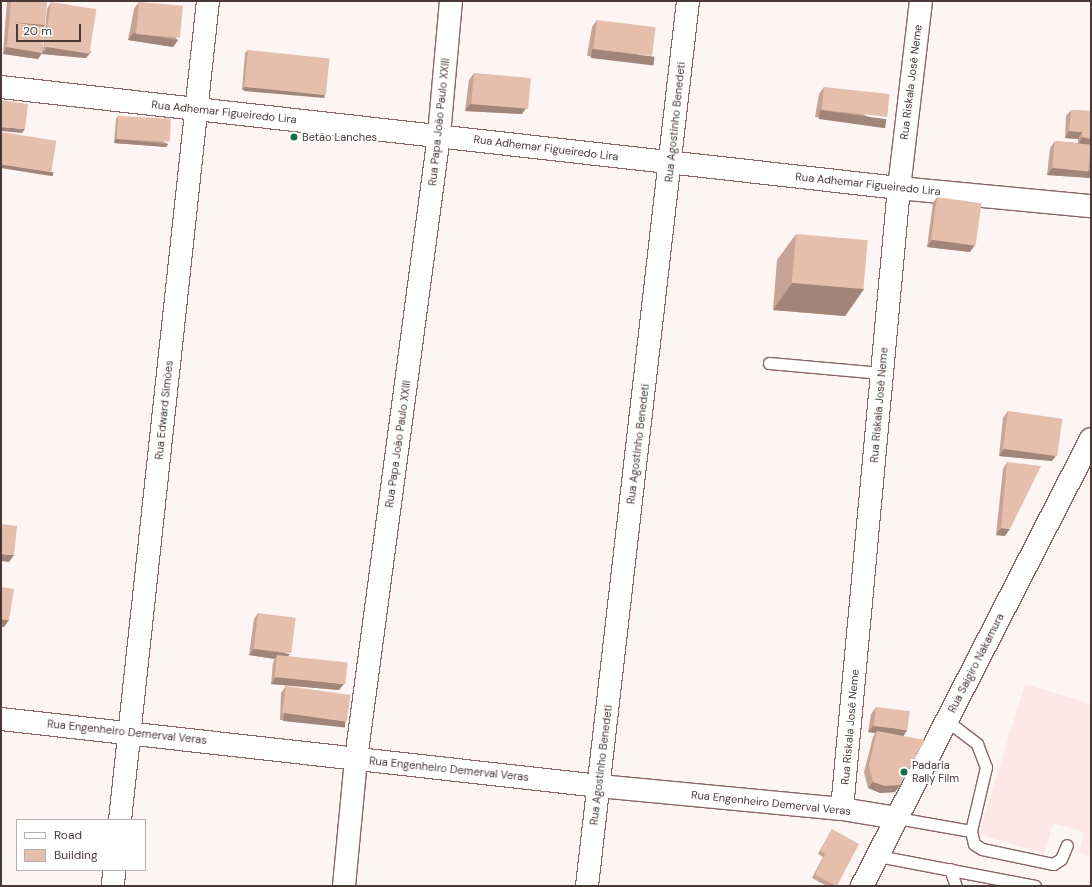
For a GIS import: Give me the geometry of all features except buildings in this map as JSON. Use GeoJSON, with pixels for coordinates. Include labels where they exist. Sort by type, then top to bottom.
{"type":"FeatureCollection","features":[{"type":"Feature","properties":{"kind":"street","name":"Rua Edward Simões"},"geometry":{"type":"LineString","coordinates":[[120,819],[208,1]]}},
{"type":"Feature","properties":{"kind":"street","name":"Rua Papa João Paulo XXIII"},"geometry":{"type":"LineString","coordinates":[[344,886],[356,759],[439,135],[451,1]]}},
{"type":"Feature","properties":{"kind":"street","name":"Rua Agostinho Benedeti"},"geometry":{"type":"LineString","coordinates":[[587,886],[688,1]]}},
{"type":"Feature","properties":{"kind":"street","name":"Rua Riskala José Neme"},"geometry":{"type":"LineString","coordinates":[[842,809],[899,188],[921,1]]}},
{"type":"Feature","properties":{"kind":"street","name":"Rua Adhemar Figueiredo Lira"},"geometry":{"type":"LineString","coordinates":[[1,87],[439,135],[899,188],[1091,206]]}},
{"type":"Feature","properties":{"kind":"street","name":"Rua Saigiro Nakamura"},"geometry":{"type":"LineString","coordinates":[[862,886],[1091,439]]}},
{"type":"Feature","properties":{"kind":"street","name":"Rua Engenheiro Demerval Veras"},"geometry":{"type":"LineString","coordinates":[[1,719],[129,731],[356,759],[598,786],[842,809],[897,818]]}},
{"type":"Feature","properties":{"kind":"street"},"geometry":{"type":"LineString","coordinates":[[113,886],[114,871]]}},
{"type":"Feature","properties":{"kind":"lane"},"geometry":{"type":"LineString","coordinates":[[769,363],[882,373]]}},
{"type":"Feature","properties":{"kind":"lane"},"geometry":{"type":"LineString","coordinates":[[947,721],[977,744],[986,767],[970,831],[974,844],[982,849],[1053,864],[1061,859],[1067,845]]}},
{"type":"Feature","properties":{"kind":"lane"},"geometry":{"type":"LineString","coordinates":[[897,818],[970,831]]}},
{"type":"Feature","properties":{"kind":"lane"},"geometry":{"type":"LineString","coordinates":[[878,856],[1035,886]]}},
{"type":"Feature","properties":{"kind":"lane"},"geometry":{"type":"LineString","coordinates":[[950,869],[956,886]]}},
{"type":"Feature","properties":{"kind":"shaded area"},"geometry":{"type":"Polygon","coordinates":[[[1025,684],[1091,704],[1091,856],[1079,852],[1084,832],[1053,823],[1044,854],[979,834],[1025,684]]]}},
{"type":"Feature","properties":{"kind":"place","name":"Betão Lanches"},"geometry":{"type":"Point","coordinates":[294,137]}},
{"type":"Feature","properties":{"kind":"place","name":"Padaria Rally Film"},"geometry":{"type":"Point","coordinates":[904,772]}}]}
